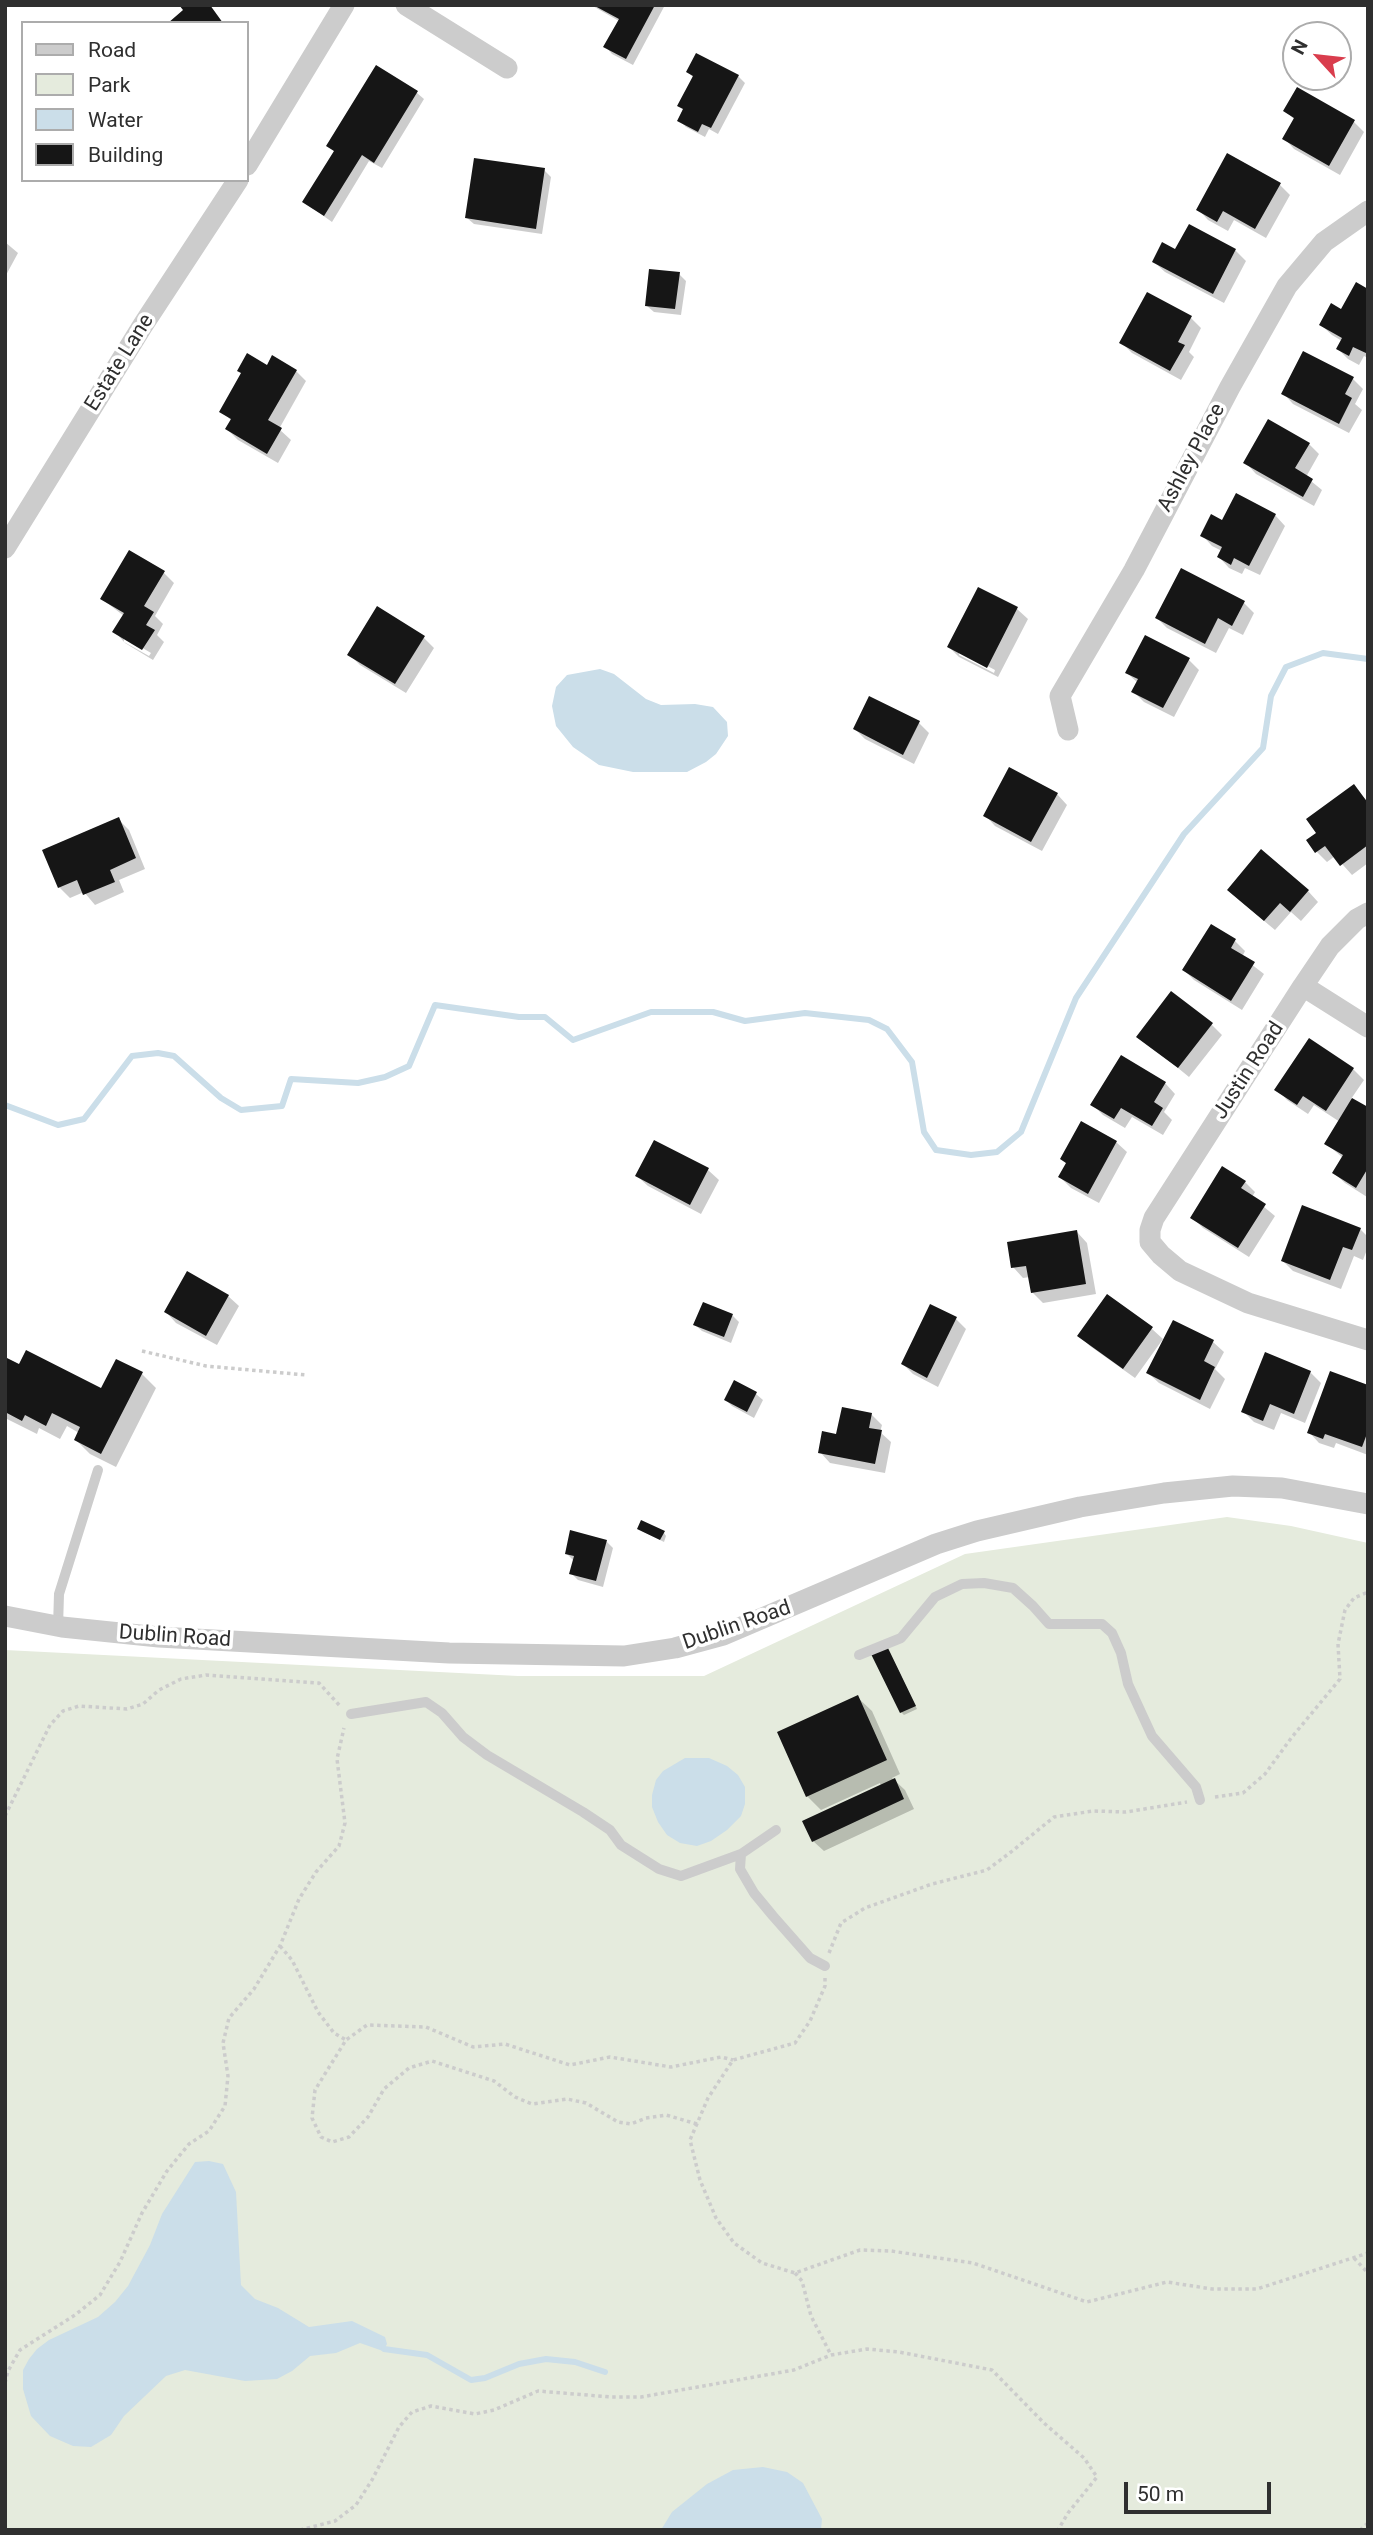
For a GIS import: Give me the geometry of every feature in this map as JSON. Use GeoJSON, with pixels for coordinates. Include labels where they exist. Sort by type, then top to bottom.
{"type":"FeatureCollection","features":[{"type":"Feature","properties":{"kind":"street"},"geometry":{"type":"LineString","coordinates":[[248,163],[344,5]]}},
{"type":"Feature","properties":{"kind":"street"},"geometry":{"type":"LineString","coordinates":[[405,5],[507,68]]}},
{"type":"Feature","properties":{"kind":"street","name":"Estate Lane"},"geometry":{"type":"LineString","coordinates":[[5,548],[143,325],[237,182]]}},
{"type":"Feature","properties":{"kind":"street","name":"Ashley Place"},"geometry":{"type":"LineString","coordinates":[[1068,730],[1060,696],[1134,570],[1230,387],[1287,286],[1324,242],[1368,211]]}},
{"type":"Feature","properties":{"kind":"street","name":"Justin Road"},"geometry":{"type":"LineString","coordinates":[[1368,913],[1357,919],[1330,946],[1154,1218],[1150,1230],[1150,1242],[1180,1271],[1248,1303],[1368,1340]]}},
{"type":"Feature","properties":{"kind":"street"},"geometry":{"type":"LineString","coordinates":[[1303,986],[1368,1027]]}},
{"type":"Feature","properties":{"kind":"street","name":"Dublin Road"},"geometry":{"type":"LineString","coordinates":[[5,1616],[58,1627],[159,1637],[421,1651],[624,1656],[675,1648],[723,1635],[936,1545],[976,1531],[1080,1507],[1164,1493],[1233,1486],[1292,1489],[1368,1504]]}},
{"type":"Feature","properties":{"kind":"lane"},"geometry":{"type":"LineString","coordinates":[[58,1627],[59,1594],[98,1470]]}},
{"type":"Feature","properties":{"kind":"lane"},"geometry":{"type":"LineString","coordinates":[[859,1655],[901,1638],[935,1597],[962,1584],[1013,1588],[1049,1624],[1102,1624],[1112,1633],[1121,1653],[1128,1684],[1152,1736],[1196,1787],[1200,1800]]}},
{"type":"Feature","properties":{"kind":"lane"},"geometry":{"type":"LineString","coordinates":[[351,1714],[425,1702],[442,1713],[463,1737],[487,1755],[583,1812],[610,1830],[621,1845],[659,1869],[681,1876],[741,1854],[776,1830]]}},
{"type":"Feature","properties":{"kind":"lane"},"geometry":{"type":"LineString","coordinates":[[741,1854],[740,1868],[754,1893],[810,1958],[825,1966]]}},
{"type":"Feature","properties":{"kind":"path"},"geometry":{"type":"LineString","coordinates":[[142,1351],[206,1366],[306,1375]]}},
{"type":"Feature","properties":{"kind":"path"},"geometry":{"type":"LineString","coordinates":[[697,2124],[666,2115],[631,2124],[618,2122],[586,2103],[567,2099],[532,2104],[514,2098],[494,2081],[432,2061],[409,2068],[384,2089],[369,2118],[349,2137],[332,2142],[321,2137],[312,2118],[315,2090],[346,2040],[367,2025],[426,2027],[473,2047],[505,2044],[570,2065],[610,2057],[671,2067],[720,2057],[733,2060],[795,2043],[810,2021],[825,1986],[825,1966],[841,1923],[864,1908],[900,1894],[986,1870],[1054,1817],[1093,1811],[1126,1812],[1243,1793],[1265,1774],[1340,1679],[1338,1644],[1345,1610],[1354,1598],[1368,1592]]}},
{"type":"Feature","properties":{"kind":"path"},"geometry":{"type":"LineString","coordinates":[[5,1816],[50,1725],[63,1711],[79,1706],[127,1709],[143,1704],[159,1690],[181,1679],[206,1675],[319,1683],[351,1714],[342,1732],[337,1759],[345,1823],[339,1846],[316,1872],[299,1899],[280,1946],[254,1989],[229,2018],[223,2043],[228,2076],[225,2106],[209,2131],[189,2144],[167,2171],[100,2295],[75,2315],[20,2350],[8,2371],[5,2383]]}},
{"type":"Feature","properties":{"kind":"path"},"geometry":{"type":"LineString","coordinates":[[280,1946],[292,1960],[318,2012],[334,2033],[346,2040]]}},
{"type":"Feature","properties":{"kind":"path"},"geometry":{"type":"LineString","coordinates":[[733,2060],[708,2098],[690,2140],[700,2180],[716,2218],[734,2243],[762,2263],[795,2273],[802,2281],[811,2316],[831,2355]]}},
{"type":"Feature","properties":{"kind":"path"},"geometry":{"type":"LineString","coordinates":[[795,2273],[860,2250],[891,2251],[973,2263],[1087,2302],[1167,2282],[1212,2289],[1257,2289],[1368,2253]]}},
{"type":"Feature","properties":{"kind":"path"},"geometry":{"type":"LineString","coordinates":[[1354,2258],[1368,2273]]}},
{"type":"Feature","properties":{"kind":"path"},"geometry":{"type":"LineString","coordinates":[[300,2530],[335,2521],[356,2505],[399,2427],[412,2413],[431,2406],[475,2414],[494,2410],[538,2391],[641,2397],[794,2371],[831,2355],[867,2349],[898,2352],[992,2370],[1044,2423],[1084,2458],[1097,2477],[1058,2530]]}},
{"type":"Feature","properties":{"kind":"path"},"geometry":{"type":"LineString","coordinates":[[1360,2530],[1368,2523]]}},
{"type":"Feature","properties":{"kind":"green space"},"geometry":{"type":"Polygon","coordinates":[[[1227,1517],[1291,1526],[1368,1543],[1368,2530],[5,2530],[5,1650],[518,1676],[704,1676],[965,1554],[1227,1517]]]}},
{"type":"Feature","properties":{"kind":"water"},"geometry":{"type":"Polygon","coordinates":[[[600,669],[614,674],[646,699],[661,705],[695,704],[713,707],[727,722],[728,736],[716,754],[687,772],[633,772],[599,765],[573,747],[556,726],[552,706],[556,687],[567,675],[600,669]]]}},
{"type":"Feature","properties":{"kind":"water"},"geometry":{"type":"Polygon","coordinates":[[[685,1758],[709,1758],[727,1766],[738,1775],[745,1787],[745,1804],[741,1816],[711,1841],[697,1846],[680,1843],[667,1835],[652,1807],[656,1780],[663,1771],[685,1758]]]}},
{"type":"Feature","properties":{"kind":"water"},"geometry":{"type":"Polygon","coordinates":[[[195,2162],[223,2164],[236,2192],[241,2285],[255,2299],[278,2308],[309,2327],[352,2321],[385,2337],[387,2344],[383,2351],[360,2343],[336,2353],[310,2356],[277,2379],[245,2381],[185,2370],[166,2376],[124,2416],[111,2435],[91,2447],[73,2446],[50,2436],[31,2416],[23,2389],[23,2370],[29,2359],[49,2340],[98,2317],[115,2302],[128,2286],[150,2245],[162,2214],[195,2162]]]}},
{"type":"Feature","properties":{"kind":"water"},"geometry":{"type":"Polygon","coordinates":[[[763,2467],[787,2472],[803,2483],[822,2519],[821,2530],[661,2530],[672,2512],[707,2484],[733,2470],[763,2467]]]}},
{"type":"Feature","properties":{"kind":"building"},"geometry":{"type":"Polygon","coordinates":[[[179,5],[210,5],[222,21],[170,21],[183,10],[179,5]]]}},
{"type":"Feature","properties":{"kind":"building"},"geometry":{"type":"Polygon","coordinates":[[[593,5],[655,5],[626,59],[603,47],[619,19],[593,5]]]}},
{"type":"Feature","properties":{"kind":"building"},"geometry":{"type":"Polygon","coordinates":[[[696,53],[739,75],[711,128],[702,124],[698,132],[677,121],[683,109],[677,106],[693,76],[686,72],[696,53]]]}},
{"type":"Feature","properties":{"kind":"building"},"geometry":{"type":"Polygon","coordinates":[[[376,65],[418,91],[374,163],[362,155],[324,216],[302,202],[334,151],[326,146],[376,65]]]}},
{"type":"Feature","properties":{"kind":"building"},"geometry":{"type":"Polygon","coordinates":[[[1295,91],[1304,91],[1355,120],[1329,166],[1282,139],[1294,118],[1283,111],[1295,91]]]}},
{"type":"Feature","properties":{"kind":"building"},"geometry":{"type":"Polygon","coordinates":[[[1227,153],[1281,183],[1255,229],[1223,211],[1217,222],[1196,210],[1227,153]]]}},
{"type":"Feature","properties":{"kind":"building"},"geometry":{"type":"Polygon","coordinates":[[[474,158],[545,168],[536,229],[465,218],[474,158]]]}},
{"type":"Feature","properties":{"kind":"building"},"geometry":{"type":"Polygon","coordinates":[[[1189,224],[1236,249],[1213,294],[1152,262],[1162,242],[1175,249],[1189,224]]]}},
{"type":"Feature","properties":{"kind":"building"},"geometry":{"type":"Polygon","coordinates":[[[649,269],[680,272],[675,309],[645,306],[649,269]]]}},
{"type":"Feature","properties":{"kind":"building"},"geometry":{"type":"Polygon","coordinates":[[[1356,282],[1368,289],[1368,354],[1353,347],[1349,356],[1336,349],[1342,338],[1319,325],[1331,303],[1341,309],[1356,282]]]}},
{"type":"Feature","properties":{"kind":"building"},"geometry":{"type":"Polygon","coordinates":[[[1147,292],[1192,316],[1178,342],[1185,345],[1170,371],[1119,343],[1147,292]]]}},
{"type":"Feature","properties":{"kind":"building"},"geometry":{"type":"Polygon","coordinates":[[[1303,351],[1354,377],[1345,394],[1352,398],[1339,424],[1281,394],[1303,351]]]}},
{"type":"Feature","properties":{"kind":"building"},"geometry":{"type":"Polygon","coordinates":[[[247,353],[267,365],[272,355],[297,370],[268,420],[282,428],[267,454],[225,429],[231,419],[219,412],[241,373],[237,371],[247,353]]]}},
{"type":"Feature","properties":{"kind":"building"},"geometry":{"type":"Polygon","coordinates":[[[1268,419],[1310,443],[1295,468],[1313,479],[1303,497],[1243,463],[1268,419]]]}},
{"type":"Feature","properties":{"kind":"building"},"geometry":{"type":"Polygon","coordinates":[[[1236,493],[1276,514],[1249,566],[1234,558],[1231,565],[1217,557],[1222,547],[1200,536],[1211,514],[1222,520],[1236,493]]]}},
{"type":"Feature","properties":{"kind":"building"},"geometry":{"type":"Polygon","coordinates":[[[129,550],[165,571],[144,606],[154,612],[146,625],[155,630],[142,650],[112,632],[124,613],[100,599],[129,550]]]}},
{"type":"Feature","properties":{"kind":"building"},"geometry":{"type":"Polygon","coordinates":[[[1181,568],[1245,601],[1232,626],[1218,618],[1205,644],[1155,618],[1181,568]]]}},
{"type":"Feature","properties":{"kind":"building"},"geometry":{"type":"Polygon","coordinates":[[[978,587],[1018,607],[987,668],[947,647],[978,587]]]}},
{"type":"Feature","properties":{"kind":"building"},"geometry":{"type":"Polygon","coordinates":[[[377,606],[425,636],[395,684],[347,655],[377,606]]]}},
{"type":"Feature","properties":{"kind":"building"},"geometry":{"type":"Polygon","coordinates":[[[1145,635],[1190,658],[1163,708],[1131,692],[1138,679],[1125,673],[1145,635]]]}},
{"type":"Feature","properties":{"kind":"building"},"geometry":{"type":"Polygon","coordinates":[[[869,696],[920,721],[903,755],[853,729],[869,696]]]}},
{"type":"Feature","properties":{"kind":"building"},"geometry":{"type":"Polygon","coordinates":[[[1009,767],[1058,793],[1031,842],[983,816],[1009,767]]]}},
{"type":"Feature","properties":{"kind":"building"},"geometry":{"type":"Polygon","coordinates":[[[1354,784],[1368,803],[1368,845],[1340,866],[1325,846],[1315,853],[1306,840],[1316,833],[1306,819],[1354,784]]]}},
{"type":"Feature","properties":{"kind":"building"},"geometry":{"type":"Polygon","coordinates":[[[119,817],[136,858],[110,870],[115,882],[83,895],[77,880],[58,888],[42,850],[119,817]]]}},
{"type":"Feature","properties":{"kind":"building"},"geometry":{"type":"Polygon","coordinates":[[[1261,849],[1309,890],[1290,912],[1280,903],[1264,921],[1227,890],[1261,849]]]}},
{"type":"Feature","properties":{"kind":"building"},"geometry":{"type":"Polygon","coordinates":[[[1211,924],[1236,939],[1231,948],[1255,962],[1231,1001],[1182,970],[1211,924]]]}},
{"type":"Feature","properties":{"kind":"building"},"geometry":{"type":"Polygon","coordinates":[[[1171,991],[1213,1023],[1178,1068],[1136,1037],[1171,991]]]}},
{"type":"Feature","properties":{"kind":"building"},"geometry":{"type":"Polygon","coordinates":[[[1309,1038],[1354,1068],[1326,1111],[1303,1096],[1297,1105],[1274,1090],[1309,1038]]]}},
{"type":"Feature","properties":{"kind":"building"},"geometry":{"type":"Polygon","coordinates":[[[1121,1055],[1166,1082],[1154,1102],[1163,1108],[1152,1126],[1121,1108],[1114,1119],[1090,1105],[1121,1055]]]}},
{"type":"Feature","properties":{"kind":"building"},"geometry":{"type":"Polygon","coordinates":[[[1352,1098],[1368,1107],[1368,1168],[1356,1188],[1332,1173],[1343,1155],[1324,1144],[1352,1098]]]}},
{"type":"Feature","properties":{"kind":"building"},"geometry":{"type":"Polygon","coordinates":[[[1081,1121],[1117,1141],[1088,1194],[1058,1177],[1066,1163],[1060,1159],[1081,1121]]]}},
{"type":"Feature","properties":{"kind":"building"},"geometry":{"type":"Polygon","coordinates":[[[654,1140],[709,1168],[690,1205],[635,1176],[654,1140]]]}},
{"type":"Feature","properties":{"kind":"building"},"geometry":{"type":"Polygon","coordinates":[[[1222,1166],[1246,1181],[1241,1188],[1266,1204],[1238,1248],[1190,1218],[1222,1166]]]}},
{"type":"Feature","properties":{"kind":"building"},"geometry":{"type":"Polygon","coordinates":[[[1302,1205],[1361,1228],[1352,1250],[1343,1247],[1330,1280],[1281,1261],[1302,1205]]]}},
{"type":"Feature","properties":{"kind":"building"},"geometry":{"type":"Polygon","coordinates":[[[1077,1230],[1086,1284],[1031,1293],[1026,1266],[1011,1268],[1007,1242],[1077,1230]]]}},
{"type":"Feature","properties":{"kind":"building"},"geometry":{"type":"Polygon","coordinates":[[[187,1271],[229,1295],[206,1336],[164,1312],[187,1271]]]}},
{"type":"Feature","properties":{"kind":"building"},"geometry":{"type":"Polygon","coordinates":[[[1107,1294],[1153,1327],[1123,1369],[1077,1336],[1107,1294]]]}},
{"type":"Feature","properties":{"kind":"building"},"geometry":{"type":"Polygon","coordinates":[[[703,1302],[733,1314],[724,1337],[693,1325],[703,1302]]]}},
{"type":"Feature","properties":{"kind":"building"},"geometry":{"type":"Polygon","coordinates":[[[930,1304],[957,1317],[927,1378],[901,1364],[930,1304]]]}},
{"type":"Feature","properties":{"kind":"building"},"geometry":{"type":"Polygon","coordinates":[[[1173,1320],[1214,1340],[1204,1361],[1215,1367],[1200,1400],[1146,1373],[1173,1320]]]}},
{"type":"Feature","properties":{"kind":"building"},"geometry":{"type":"Polygon","coordinates":[[[26,1350],[101,1388],[116,1359],[143,1372],[101,1454],[74,1440],[80,1427],[52,1413],[46,1426],[25,1415],[22,1421],[5,1412],[5,1357],[19,1364],[26,1350]]]}},
{"type":"Feature","properties":{"kind":"building"},"geometry":{"type":"Polygon","coordinates":[[[1265,1352],[1311,1371],[1294,1414],[1270,1404],[1263,1421],[1241,1412],[1265,1352]]]}},
{"type":"Feature","properties":{"kind":"building"},"geometry":{"type":"Polygon","coordinates":[[[1330,1371],[1368,1385],[1368,1431],[1362,1447],[1325,1434],[1323,1439],[1307,1433],[1330,1371]]]}},
{"type":"Feature","properties":{"kind":"building"},"geometry":{"type":"Polygon","coordinates":[[[734,1380],[757,1392],[747,1412],[724,1400],[734,1380]]]}},
{"type":"Feature","properties":{"kind":"building"},"geometry":{"type":"Polygon","coordinates":[[[842,1407],[872,1413],[869,1428],[882,1430],[875,1464],[818,1453],[822,1431],[836,1434],[842,1407]]]}},
{"type":"Feature","properties":{"kind":"building"},"geometry":{"type":"Polygon","coordinates":[[[641,1520],[665,1531],[660,1540],[637,1529],[641,1520]]]}},
{"type":"Feature","properties":{"kind":"building"},"geometry":{"type":"Polygon","coordinates":[[[570,1530],[607,1540],[596,1581],[569,1574],[574,1556],[565,1554],[570,1530]]]}},
{"type":"Feature","properties":{"kind":"building"},"geometry":{"type":"Polygon","coordinates":[[[887,1646],[916,1706],[900,1713],[871,1654],[887,1646]]]}},
{"type":"Feature","properties":{"kind":"building"},"geometry":{"type":"Polygon","coordinates":[[[858,1695],[887,1760],[806,1797],[777,1732],[858,1695]]]}},
{"type":"Feature","properties":{"kind":"building"},"geometry":{"type":"Polygon","coordinates":[[[895,1778],[904,1799],[812,1842],[802,1821],[895,1778]]]}},
{"type":"Feature","properties":{"kind":"waterway"},"geometry":{"type":"LineString","coordinates":[[5,1105],[58,1125],[84,1119],[132,1056],[158,1053],[174,1056],[221,1098],[241,1110],[282,1106],[291,1079],[358,1083],[385,1077],[409,1066],[435,1005],[519,1017],[545,1017],[573,1040],[651,1012],[713,1012],[745,1021],[805,1013],[869,1020],[887,1029],[912,1062],[924,1132],[936,1150],[971,1155],[997,1152],[1021,1132],[1076,998],[1184,834],[1263,748],[1271,696],[1286,667],[1323,653],[1368,659]]}},
{"type":"Feature","properties":{"kind":"waterway"},"geometry":{"type":"LineString","coordinates":[[384,2349],[427,2355],[471,2380],[485,2378],[519,2364],[546,2359],[575,2362],[605,2372]]}}]}
